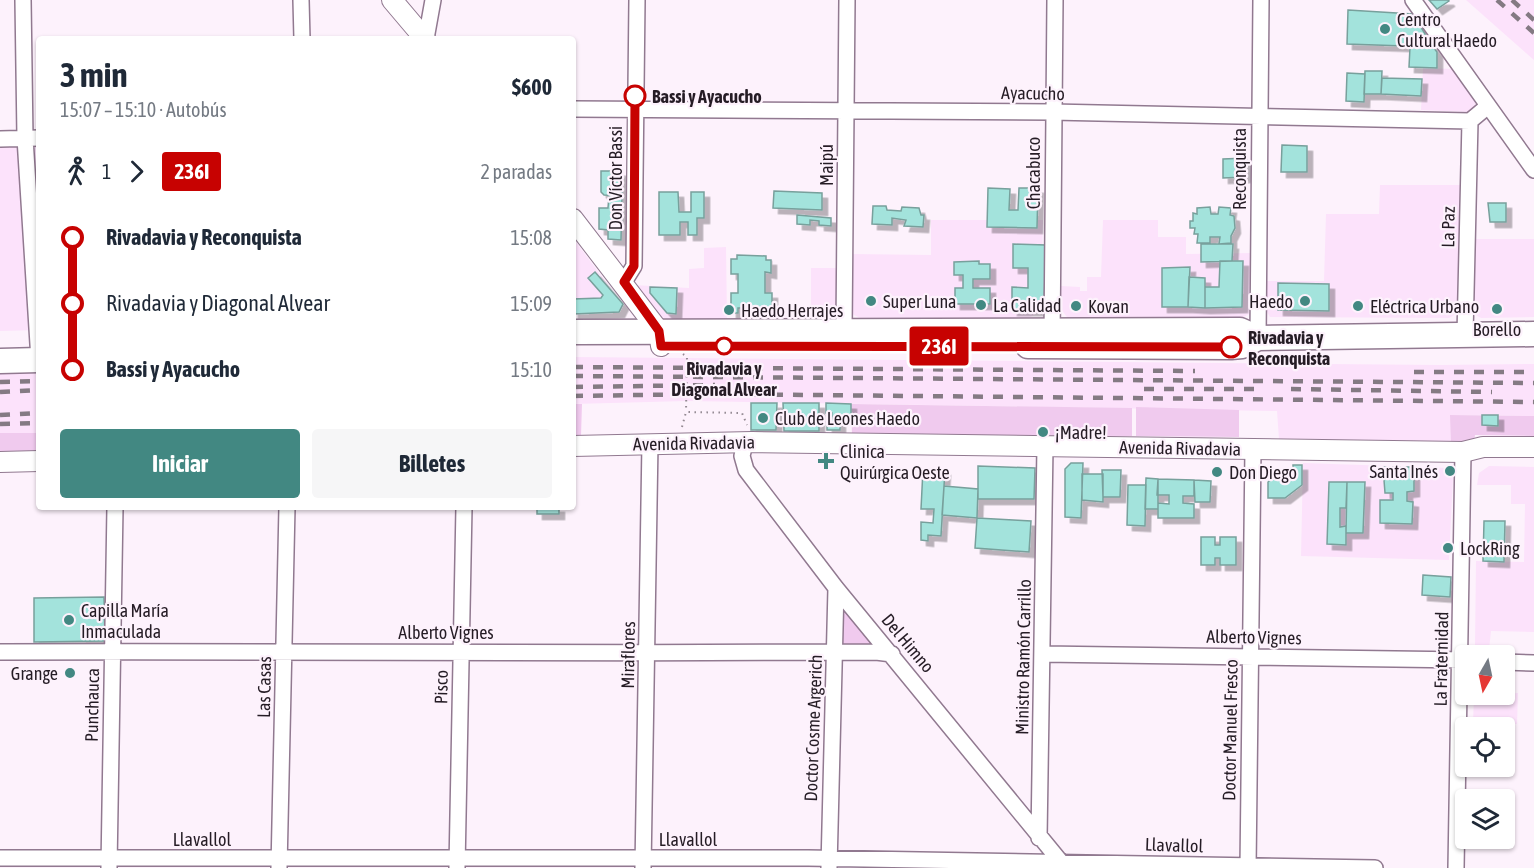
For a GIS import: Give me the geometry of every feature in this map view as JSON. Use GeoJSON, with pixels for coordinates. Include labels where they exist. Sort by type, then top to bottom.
{"type":"FeatureCollection","features":[{"type":"Feature","properties":{"kind":"main road"},"geometry":{"type":"LineString","coordinates":[[576,332],[668,344],[844,329],[1231,347],[1242,346],[1258,338],[1534,334]]}},
{"type":"Feature","properties":{"kind":"main road"},"geometry":{"type":"LineString","coordinates":[[576,347],[1052,338]]}},
{"type":"Feature","properties":{"kind":"main road"},"geometry":{"type":"LineString","coordinates":[[0,345],[36,351]]}},
{"type":"Feature","properties":{"kind":"main road"},"geometry":{"type":"LineString","coordinates":[[0,361],[36,352]]}},
{"type":"Feature","properties":{"kind":"street"},"geometry":{"type":"LineString","coordinates":[[23,0],[32,138],[36,280]]}},
{"type":"Feature","properties":{"kind":"street"},"geometry":{"type":"LineString","coordinates":[[301,0],[302,36]]}},
{"type":"Feature","properties":{"kind":"street"},"geometry":{"type":"LineString","coordinates":[[392,0],[422,36]]}},
{"type":"Feature","properties":{"kind":"street"},"geometry":{"type":"LineString","coordinates":[[426,36],[433,0]]}},
{"type":"Feature","properties":{"kind":"street","name":"Don Víctor Bassi"},"geometry":{"type":"LineString","coordinates":[[624,282],[634,266],[637,0]]}},
{"type":"Feature","properties":{"kind":"street","name":"Maipú"},"geometry":{"type":"LineString","coordinates":[[844,329],[847,0]]}},
{"type":"Feature","properties":{"kind":"street","name":"Chacabuco"},"geometry":{"type":"LineString","coordinates":[[1052,338],[1052,112],[1055,0]]}},
{"type":"Feature","properties":{"kind":"street","name":"Reconquista"},"geometry":{"type":"LineString","coordinates":[[1258,338],[1261,0]]}},
{"type":"Feature","properties":{"kind":"street"},"geometry":{"type":"LineString","coordinates":[[1413,0],[1534,171]]}},
{"type":"Feature","properties":{"kind":"street"},"geometry":{"type":"LineString","coordinates":[[1470,121],[1488,106]]}},
{"type":"Feature","properties":{"kind":"street","name":"Ayacucho"},"geometry":{"type":"LineString","coordinates":[[576,109],[1052,112],[1470,121]]}},
{"type":"Feature","properties":{"kind":"street","name":"La Paz"},"geometry":{"type":"LineString","coordinates":[[1465,335],[1470,121]]}},
{"type":"Feature","properties":{"kind":"street"},"geometry":{"type":"LineString","coordinates":[[0,139],[32,138]]}},
{"type":"Feature","properties":{"kind":"street"},"geometry":{"type":"LineString","coordinates":[[576,223],[624,282],[668,344]]}},
{"type":"Feature","properties":{"kind":"street","name":"Miraflores"},"geometry":{"type":"LineString","coordinates":[[643,863],[650,443]]}},
{"type":"Feature","properties":{"kind":"street","name":"Avenida Rivadavia"},"geometry":{"type":"LineString","coordinates":[[576,446],[749,443],[1463,452],[1483,447],[1534,447]]}},
{"type":"Feature","properties":{"kind":"street","name":"Del Himno"},"geometry":{"type":"LineString","coordinates":[[749,443],[742,456],[746,470],[836,588],[1060,861]]}},
{"type":"Feature","properties":{"kind":"street","name":"Ministro Ramón Carrillo"},"geometry":{"type":"LineString","coordinates":[[1039,865],[1045,446]]}},
{"type":"Feature","properties":{"kind":"street","name":"Doctor Manuel Fresco"},"geometry":{"type":"LineString","coordinates":[[1248,867],[1253,449]]}},
{"type":"Feature","properties":{"kind":"street","name":"La Fraternidad"},"geometry":{"type":"LineString","coordinates":[[1463,452],[1463,645]]}},
{"type":"Feature","properties":{"kind":"street"},"geometry":{"type":"LineString","coordinates":[[0,462],[36,461]]}},
{"type":"Feature","properties":{"kind":"street","name":"Punchauca"},"geometry":{"type":"LineString","coordinates":[[110,863],[116,510]]}},
{"type":"Feature","properties":{"kind":"street","name":"Las Casas"},"geometry":{"type":"LineString","coordinates":[[279,863],[287,510]]}},
{"type":"Feature","properties":{"kind":"street","name":"Pisco"},"geometry":{"type":"LineString","coordinates":[[457,863],[464,510]]}},
{"type":"Feature","properties":{"kind":"street","name":"Doctor Cosme Argerich"},"geometry":{"type":"LineString","coordinates":[[829,863],[836,588]]}},
{"type":"Feature","properties":{"kind":"street","name":"Alberto Vignes"},"geometry":{"type":"LineString","coordinates":[[0,652],[112,654],[461,651],[892,654]]}},
{"type":"Feature","properties":{"kind":"street","name":"Alberto Vignes"},"geometry":{"type":"LineString","coordinates":[[1043,654],[1455,660]]}},
{"type":"Feature","properties":{"kind":"street"},"geometry":{"type":"LineString","coordinates":[[1515,662],[1534,663]]}},
{"type":"Feature","properties":{"kind":"street","name":"La Fraternidad"},"geometry":{"type":"LineString","coordinates":[[1456,868],[1461,705]]}},
{"type":"Feature","properties":{"kind":"street","name":"Llavallol"},"geometry":{"type":"LineString","coordinates":[[0,858],[110,863],[1039,865],[1060,861],[1248,867],[1375,868]]}},
{"type":"Feature","properties":{"kind":"path"},"geometry":{"type":"LineString","coordinates":[[668,344],[687,357],[686,412],[682,429]]}},
{"type":"Feature","properties":{"kind":"path"},"geometry":{"type":"LineString","coordinates":[[686,412],[742,413],[749,443]]}},
{"type":"Feature","properties":{"kind":"shaded area"},"geometry":{"type":"Polygon","coordinates":[[[1466,0],[1534,0],[1534,60],[1466,0]]]}},
{"type":"Feature","properties":{"kind":"shaded area"},"geometry":{"type":"Polygon","coordinates":[[[1423,68],[1454,69],[1475,100],[1475,107],[1467,112],[1421,110],[1423,68]]]}},
{"type":"Feature","properties":{"kind":"shaded area"},"geometry":{"type":"Polygon","coordinates":[[[36,140],[36,330],[0,331],[0,142],[36,140]]]}},
{"type":"Feature","properties":{"kind":"shaded area"},"geometry":{"type":"Polygon","coordinates":[[[1380,185],[1463,185],[1459,309],[1456,314],[1449,318],[1270,317],[1266,310],[1267,281],[1324,281],[1326,214],[1379,214],[1380,185]]]}},
{"type":"Feature","properties":{"kind":"shaded area"},"geometry":{"type":"Polygon","coordinates":[[[931,220],[1043,220],[1041,306],[1036,314],[1025,320],[862,319],[854,315],[851,312],[851,254],[931,255],[931,220]]]}},
{"type":"Feature","properties":{"kind":"shaded area"},"geometry":{"type":"Polygon","coordinates":[[[1103,220],[1158,220],[1158,237],[1186,237],[1186,254],[1253,253],[1249,314],[1240,319],[1069,320],[1061,309],[1061,286],[1080,287],[1080,291],[1087,291],[1087,277],[1101,277],[1103,220]]]}},
{"type":"Feature","properties":{"kind":"shaded area"},"geometry":{"type":"Polygon","coordinates":[[[1473,239],[1534,239],[1534,317],[1481,318],[1474,314],[1472,311],[1473,239]]]}},
{"type":"Feature","properties":{"kind":"shaded area"},"geometry":{"type":"Polygon","coordinates":[[[576,242],[623,305],[619,312],[576,313],[576,242]]]}},
{"type":"Feature","properties":{"kind":"shaded area"},"geometry":{"type":"Polygon","coordinates":[[[726,247],[727,319],[666,319],[657,314],[633,285],[689,288],[689,269],[704,268],[704,248],[726,247]]]}},
{"type":"Feature","properties":{"kind":"shaded area"},"geometry":{"type":"Polygon","coordinates":[[[811,268],[837,268],[837,309],[829,319],[811,319],[811,268]]]}},
{"type":"Feature","properties":{"kind":"shaded area"},"geometry":{"type":"Polygon","coordinates":[[[576,357],[1534,364],[1534,416],[1451,415],[1451,442],[1279,439],[1277,411],[687,401],[576,404],[576,357]]]}},
{"type":"Feature","properties":{"kind":"shaded area"},"geometry":{"type":"Polygon","coordinates":[[[36,373],[36,433],[0,433],[0,374],[36,373]]]}},
{"type":"Feature","properties":{"kind":"shaded area"},"geometry":{"type":"Polygon","coordinates":[[[576,404],[582,404],[581,436],[576,436],[576,404]]]}},
{"type":"Feature","properties":{"kind":"shaded area"},"geometry":{"type":"Polygon","coordinates":[[[851,404],[1132,408],[1132,436],[852,435],[851,404]]]}},
{"type":"Feature","properties":{"kind":"shaded area"},"geometry":{"type":"Polygon","coordinates":[[[1136,407],[1239,410],[1239,437],[1136,436],[1136,407]]]}},
{"type":"Feature","properties":{"kind":"shaded area"},"geometry":{"type":"Polygon","coordinates":[[[1450,415],[1534,416],[1534,436],[1475,435],[1474,442],[1451,442],[1450,415]]]}},
{"type":"Feature","properties":{"kind":"shaded area"},"geometry":{"type":"Polygon","coordinates":[[[0,433],[36,433],[36,453],[0,451],[0,433]]]}},
{"type":"Feature","properties":{"kind":"shaded area"},"geometry":{"type":"Polygon","coordinates":[[[1303,463],[1450,468],[1453,477],[1449,560],[1301,556],[1303,463]]]}},
{"type":"Feature","properties":{"kind":"shaded area"},"geometry":{"type":"Polygon","coordinates":[[[1489,466],[1534,467],[1534,632],[1491,631],[1490,645],[1475,645],[1476,561],[1524,562],[1525,504],[1511,504],[1511,485],[1477,485],[1479,473],[1489,466]]]}},
{"type":"Feature","properties":{"kind":"shaded area"},"geometry":{"type":"Polygon","coordinates":[[[845,612],[849,612],[872,641],[869,644],[843,644],[842,618],[845,612]]]}},
{"type":"Feature","properties":{"kind":"shaded area"},"geometry":{"type":"Polygon","coordinates":[[[1515,693],[1518,693],[1517,724],[1515,724],[1515,717],[1473,717],[1474,705],[1515,705],[1515,693]]]}},
{"type":"Feature","properties":{"kind":"building"},"geometry":{"type":"Polygon","coordinates":[[[1429,0],[1448,0],[1449,1],[1437,9],[1429,0]]]}},
{"type":"Feature","properties":{"kind":"building","name":"Centro Cultural Haedo"},"geometry":{"type":"Polygon","coordinates":[[[1348,10],[1413,14],[1433,47],[1347,44],[1348,10]]]}},
{"type":"Feature","properties":{"kind":"building"},"geometry":{"type":"Polygon","coordinates":[[[1410,47],[1433,47],[1437,52],[1437,68],[1409,67],[1410,47]]]}},
{"type":"Feature","properties":{"kind":"building"},"geometry":{"type":"Polygon","coordinates":[[[1365,71],[1382,71],[1381,94],[1364,94],[1365,71]]]}},
{"type":"Feature","properties":{"kind":"building"},"geometry":{"type":"Polygon","coordinates":[[[1347,73],[1365,74],[1364,102],[1346,101],[1347,73]]]}},
{"type":"Feature","properties":{"kind":"building"},"geometry":{"type":"Polygon","coordinates":[[[1382,78],[1422,79],[1421,96],[1381,94],[1382,78]]]}},
{"type":"Feature","properties":{"kind":"building"},"geometry":{"type":"Polygon","coordinates":[[[1282,145],[1307,146],[1307,172],[1281,172],[1282,145]]]}},
{"type":"Feature","properties":{"kind":"building"},"geometry":{"type":"Polygon","coordinates":[[[1247,158],[1245,177],[1223,178],[1223,159],[1247,158]]]}},
{"type":"Feature","properties":{"kind":"building"},"geometry":{"type":"Polygon","coordinates":[[[601,171],[622,171],[622,196],[604,195],[601,192],[601,171]]]}},
{"type":"Feature","properties":{"kind":"building"},"geometry":{"type":"Polygon","coordinates":[[[988,188],[1010,189],[1009,210],[1018,210],[1019,188],[1038,188],[1037,228],[987,227],[988,188]]]}},
{"type":"Feature","properties":{"kind":"building"},"geometry":{"type":"Polygon","coordinates":[[[774,191],[822,193],[822,210],[773,208],[774,191]]]}},
{"type":"Feature","properties":{"kind":"building"},"geometry":{"type":"Polygon","coordinates":[[[659,192],[678,192],[679,212],[691,212],[691,192],[704,192],[704,218],[697,218],[697,235],[688,235],[688,222],[680,222],[680,235],[659,235],[659,192]]]}},
{"type":"Feature","properties":{"kind":"building"},"geometry":{"type":"Polygon","coordinates":[[[609,195],[622,196],[621,240],[608,239],[608,230],[599,229],[599,208],[608,208],[609,195]]]}},
{"type":"Feature","properties":{"kind":"building"},"geometry":{"type":"Polygon","coordinates":[[[1488,203],[1506,203],[1506,222],[1490,222],[1488,203]]]}},
{"type":"Feature","properties":{"kind":"building"},"geometry":{"type":"Polygon","coordinates":[[[873,206],[886,206],[887,210],[901,211],[902,207],[919,208],[921,215],[924,215],[923,227],[904,226],[906,220],[892,218],[892,225],[872,224],[873,206]]]}},
{"type":"Feature","properties":{"kind":"building"},"geometry":{"type":"Polygon","coordinates":[[[1210,207],[1211,214],[1218,214],[1219,207],[1231,208],[1230,215],[1234,216],[1235,228],[1231,236],[1231,243],[1219,244],[1220,237],[1210,237],[1210,243],[1197,243],[1198,234],[1194,234],[1195,228],[1190,228],[1190,221],[1193,221],[1193,213],[1197,214],[1197,208],[1210,207]]]}},
{"type":"Feature","properties":{"kind":"building"},"geometry":{"type":"Polygon","coordinates":[[[797,215],[831,218],[831,226],[819,225],[819,221],[810,220],[810,225],[797,224],[797,215]]]}},
{"type":"Feature","properties":{"kind":"building"},"geometry":{"type":"Polygon","coordinates":[[[1013,244],[1046,245],[1044,306],[1041,310],[1012,310],[1012,287],[1028,288],[1028,268],[1013,268],[1013,244]]]}},
{"type":"Feature","properties":{"kind":"building"},"geometry":{"type":"Polygon","coordinates":[[[1201,244],[1233,244],[1232,261],[1201,262],[1201,244]]]}},
{"type":"Feature","properties":{"kind":"building"},"geometry":{"type":"Polygon","coordinates":[[[737,255],[766,256],[766,260],[771,260],[771,273],[765,272],[765,293],[772,293],[772,308],[738,308],[738,313],[731,313],[731,293],[738,293],[738,274],[731,274],[731,259],[737,259],[737,255]]]}},
{"type":"Feature","properties":{"kind":"building"},"geometry":{"type":"Polygon","coordinates":[[[979,261],[979,264],[990,264],[990,279],[973,279],[973,288],[990,288],[990,304],[955,304],[955,288],[963,288],[963,275],[954,275],[954,262],[979,261]]]}},
{"type":"Feature","properties":{"kind":"building"},"geometry":{"type":"Polygon","coordinates":[[[1220,261],[1243,261],[1242,307],[1205,308],[1205,287],[1219,287],[1220,261]]]}},
{"type":"Feature","properties":{"kind":"building"},"geometry":{"type":"Polygon","coordinates":[[[1190,267],[1188,307],[1162,307],[1162,268],[1190,267]]]}},
{"type":"Feature","properties":{"kind":"building"},"geometry":{"type":"Polygon","coordinates":[[[595,272],[623,304],[619,312],[576,314],[576,299],[601,298],[603,295],[588,278],[595,272]]]}},
{"type":"Feature","properties":{"kind":"building"},"geometry":{"type":"Polygon","coordinates":[[[1189,277],[1205,278],[1205,308],[1188,307],[1189,277]]]}},
{"type":"Feature","properties":{"kind":"building"},"geometry":{"type":"Polygon","coordinates":[[[1278,283],[1329,284],[1329,311],[1278,310],[1278,283]]]}},
{"type":"Feature","properties":{"kind":"building"},"geometry":{"type":"Polygon","coordinates":[[[650,287],[677,288],[676,314],[667,313],[650,293],[650,287]]]}},
{"type":"Feature","properties":{"kind":"building"},"geometry":{"type":"Polygon","coordinates":[[[751,403],[777,403],[776,430],[751,430],[751,403]]]}},
{"type":"Feature","properties":{"kind":"building"},"geometry":{"type":"Polygon","coordinates":[[[783,403],[819,403],[819,431],[784,431],[783,403]]]}},
{"type":"Feature","properties":{"kind":"building"},"geometry":{"type":"Polygon","coordinates":[[[826,403],[851,404],[851,417],[840,417],[840,430],[827,430],[827,419],[832,419],[832,413],[826,413],[826,403]]]}},
{"type":"Feature","properties":{"kind":"building"},"geometry":{"type":"Polygon","coordinates":[[[1482,415],[1498,415],[1498,426],[1482,425],[1482,415]]]}},
{"type":"Feature","properties":{"kind":"building"},"geometry":{"type":"Polygon","coordinates":[[[1071,463],[1083,463],[1081,518],[1065,517],[1065,469],[1071,463]]]}},
{"type":"Feature","properties":{"kind":"building"},"geometry":{"type":"Polygon","coordinates":[[[1293,465],[1302,465],[1302,485],[1285,498],[1268,498],[1268,482],[1276,476],[1282,480],[1293,469],[1293,465]]]}},
{"type":"Feature","properties":{"kind":"building"},"geometry":{"type":"Polygon","coordinates":[[[978,466],[1035,468],[1034,499],[978,499],[978,466]]]}},
{"type":"Feature","properties":{"kind":"building"},"geometry":{"type":"Polygon","coordinates":[[[1383,467],[1414,467],[1414,491],[1407,492],[1407,501],[1413,502],[1412,524],[1380,523],[1380,500],[1393,500],[1393,493],[1385,493],[1383,467]]]}},
{"type":"Feature","properties":{"kind":"building"},"geometry":{"type":"Polygon","coordinates":[[[923,469],[945,470],[941,536],[928,535],[928,541],[921,540],[921,522],[933,523],[934,509],[921,509],[923,469]]]}},
{"type":"Feature","properties":{"kind":"building"},"geometry":{"type":"Polygon","coordinates":[[[1102,470],[1121,470],[1120,497],[1103,497],[1102,470]]]}},
{"type":"Feature","properties":{"kind":"building"},"geometry":{"type":"Polygon","coordinates":[[[1082,474],[1103,474],[1103,502],[1082,500],[1082,474]]]}},
{"type":"Feature","properties":{"kind":"building"},"geometry":{"type":"Polygon","coordinates":[[[1146,478],[1158,479],[1158,509],[1145,509],[1146,478]]]}},
{"type":"Feature","properties":{"kind":"building"},"geometry":{"type":"Polygon","coordinates":[[[1158,479],[1194,480],[1194,496],[1183,496],[1183,503],[1194,504],[1194,518],[1158,518],[1158,503],[1169,504],[1169,495],[1157,495],[1158,479]]]}},
{"type":"Feature","properties":{"kind":"building"},"geometry":{"type":"Polygon","coordinates":[[[1194,480],[1211,481],[1210,502],[1195,502],[1194,480]]]}},
{"type":"Feature","properties":{"kind":"building"},"geometry":{"type":"Polygon","coordinates":[[[1329,482],[1347,482],[1346,508],[1340,508],[1340,527],[1346,526],[1346,545],[1327,544],[1329,482]]]}},
{"type":"Feature","properties":{"kind":"building"},"geometry":{"type":"Polygon","coordinates":[[[1347,482],[1365,482],[1363,533],[1346,533],[1347,482]]]}},
{"type":"Feature","properties":{"kind":"building"},"geometry":{"type":"Polygon","coordinates":[[[1128,485],[1146,485],[1145,526],[1127,525],[1128,485]]]}},
{"type":"Feature","properties":{"kind":"building"},"geometry":{"type":"Polygon","coordinates":[[[944,486],[978,489],[977,518],[942,515],[944,486]]]}},
{"type":"Feature","properties":{"kind":"building"},"geometry":{"type":"Polygon","coordinates":[[[537,510],[559,510],[559,514],[537,514],[537,510]]]}},
{"type":"Feature","properties":{"kind":"building"},"geometry":{"type":"Polygon","coordinates":[[[977,518],[1031,521],[1029,552],[975,548],[977,518]]]}},
{"type":"Feature","properties":{"kind":"building"},"geometry":{"type":"Polygon","coordinates":[[[1484,521],[1505,521],[1504,562],[1483,561],[1484,521]]]}},
{"type":"Feature","properties":{"kind":"building"},"geometry":{"type":"Polygon","coordinates":[[[1201,537],[1215,537],[1215,545],[1220,545],[1220,537],[1236,537],[1236,565],[1220,565],[1220,558],[1215,558],[1215,565],[1201,565],[1201,537]]]}},
{"type":"Feature","properties":{"kind":"building"},"geometry":{"type":"Polygon","coordinates":[[[1423,575],[1451,577],[1450,597],[1422,595],[1423,575]]]}},
{"type":"Feature","properties":{"kind":"building","name":"Capilla María Inmaculada"},"geometry":{"type":"Polygon","coordinates":[[[104,597],[105,641],[34,642],[34,598],[104,597]]]}},
{"type":"Feature","properties":{"kind":"railway"},"geometry":{"type":"LineString","coordinates":[[1497,0],[1534,33]]}},
{"type":"Feature","properties":{"kind":"railway"},"geometry":{"type":"LineString","coordinates":[[1512,0],[1534,20]]}},
{"type":"Feature","properties":{"kind":"railway"},"geometry":{"type":"LineString","coordinates":[[576,367],[1195,371]]}},
{"type":"Feature","properties":{"kind":"railway"},"geometry":{"type":"LineString","coordinates":[[1414,372],[1534,372]]}},
{"type":"Feature","properties":{"kind":"railway"},"geometry":{"type":"LineString","coordinates":[[576,376],[1534,383]]}},
{"type":"Feature","properties":{"kind":"railway"},"geometry":{"type":"LineString","coordinates":[[0,382],[36,381]]}},
{"type":"Feature","properties":{"kind":"railway"},"geometry":{"type":"LineString","coordinates":[[576,387],[715,385]]}},
{"type":"Feature","properties":{"kind":"railway"},"geometry":{"type":"LineString","coordinates":[[1144,389],[1264,389]]}},
{"type":"Feature","properties":{"kind":"railway"},"geometry":{"type":"LineString","coordinates":[[1291,389],[1492,392]]}},
{"type":"Feature","properties":{"kind":"railway"},"geometry":{"type":"LineString","coordinates":[[0,392],[36,390]]}},
{"type":"Feature","properties":{"kind":"railway"},"geometry":{"type":"LineString","coordinates":[[576,396],[708,394],[1534,402]]}},
{"type":"Feature","properties":{"kind":"railway"},"geometry":{"type":"LineString","coordinates":[[0,415],[36,413]]}},
{"type":"Feature","properties":{"kind":"railway"},"geometry":{"type":"LineString","coordinates":[[0,424],[36,423]]}},
{"type":"Feature","properties":{"kind":"bus line","name":"236I"},"geometry":{"type":"LineString","coordinates":[[635,96],[634,266],[624,282],[659,331],[661,346],[1231,347]]}},
{"type":"Feature","properties":{"kind":"place","name":"Centro Cultural Haedo"},"geometry":{"type":"Point","coordinates":[1385,29]}},
{"type":"Feature","properties":{"kind":"place","name":"Bassi y Ayacucho"},"geometry":{"type":"Point","coordinates":[635,96]}},
{"type":"Feature","properties":{"kind":"place","name":"Super Luna"},"geometry":{"type":"Point","coordinates":[871,301]}},
{"type":"Feature","properties":{"kind":"place","name":"Haedo"},"geometry":{"type":"Point","coordinates":[1305,301]}},
{"type":"Feature","properties":{"kind":"place","name":"La Calidad"},"geometry":{"type":"Point","coordinates":[981,305]}},
{"type":"Feature","properties":{"kind":"place","name":"Kovan"},"geometry":{"type":"Point","coordinates":[1076,306]}},
{"type":"Feature","properties":{"kind":"place","name":"Eléctrica Urbano"},"geometry":{"type":"Point","coordinates":[1358,306]}},
{"type":"Feature","properties":{"kind":"place","name":"Borello"},"geometry":{"type":"Point","coordinates":[1497,309]}},
{"type":"Feature","properties":{"kind":"place","name":"Haedo Herrajes"},"geometry":{"type":"Point","coordinates":[729,310]}},
{"type":"Feature","properties":{"kind":"place","name":"Rivadavia y Diagonal Alvear"},"geometry":{"type":"Point","coordinates":[724,346]}},
{"type":"Feature","properties":{"kind":"place","name":"Rivadavia y Reconquista"},"geometry":{"type":"Point","coordinates":[1231,347]}},
{"type":"Feature","properties":{"kind":"place","name":"Club de Leones Haedo"},"geometry":{"type":"Point","coordinates":[763,418]}},
{"type":"Feature","properties":{"kind":"place","name":"¡Madre!"},"geometry":{"type":"Point","coordinates":[1043,432]}},
{"type":"Feature","properties":{"kind":"place","name":"Clinica Quirúrgica Oeste"},"geometry":{"type":"Point","coordinates":[826,461]}},
{"type":"Feature","properties":{"kind":"place","name":"Santa Inés"},"geometry":{"type":"Point","coordinates":[1450,471]}},
{"type":"Feature","properties":{"kind":"place","name":"Don Diego"},"geometry":{"type":"Point","coordinates":[1217,472]}},
{"type":"Feature","properties":{"kind":"place","name":"LockRing"},"geometry":{"type":"Point","coordinates":[1448,548]}},
{"type":"Feature","properties":{"kind":"place","name":"Capilla María Inmaculada"},"geometry":{"type":"Point","coordinates":[69,620]}},
{"type":"Feature","properties":{"kind":"place","name":"Grange"},"geometry":{"type":"Point","coordinates":[70,673]}}]}
